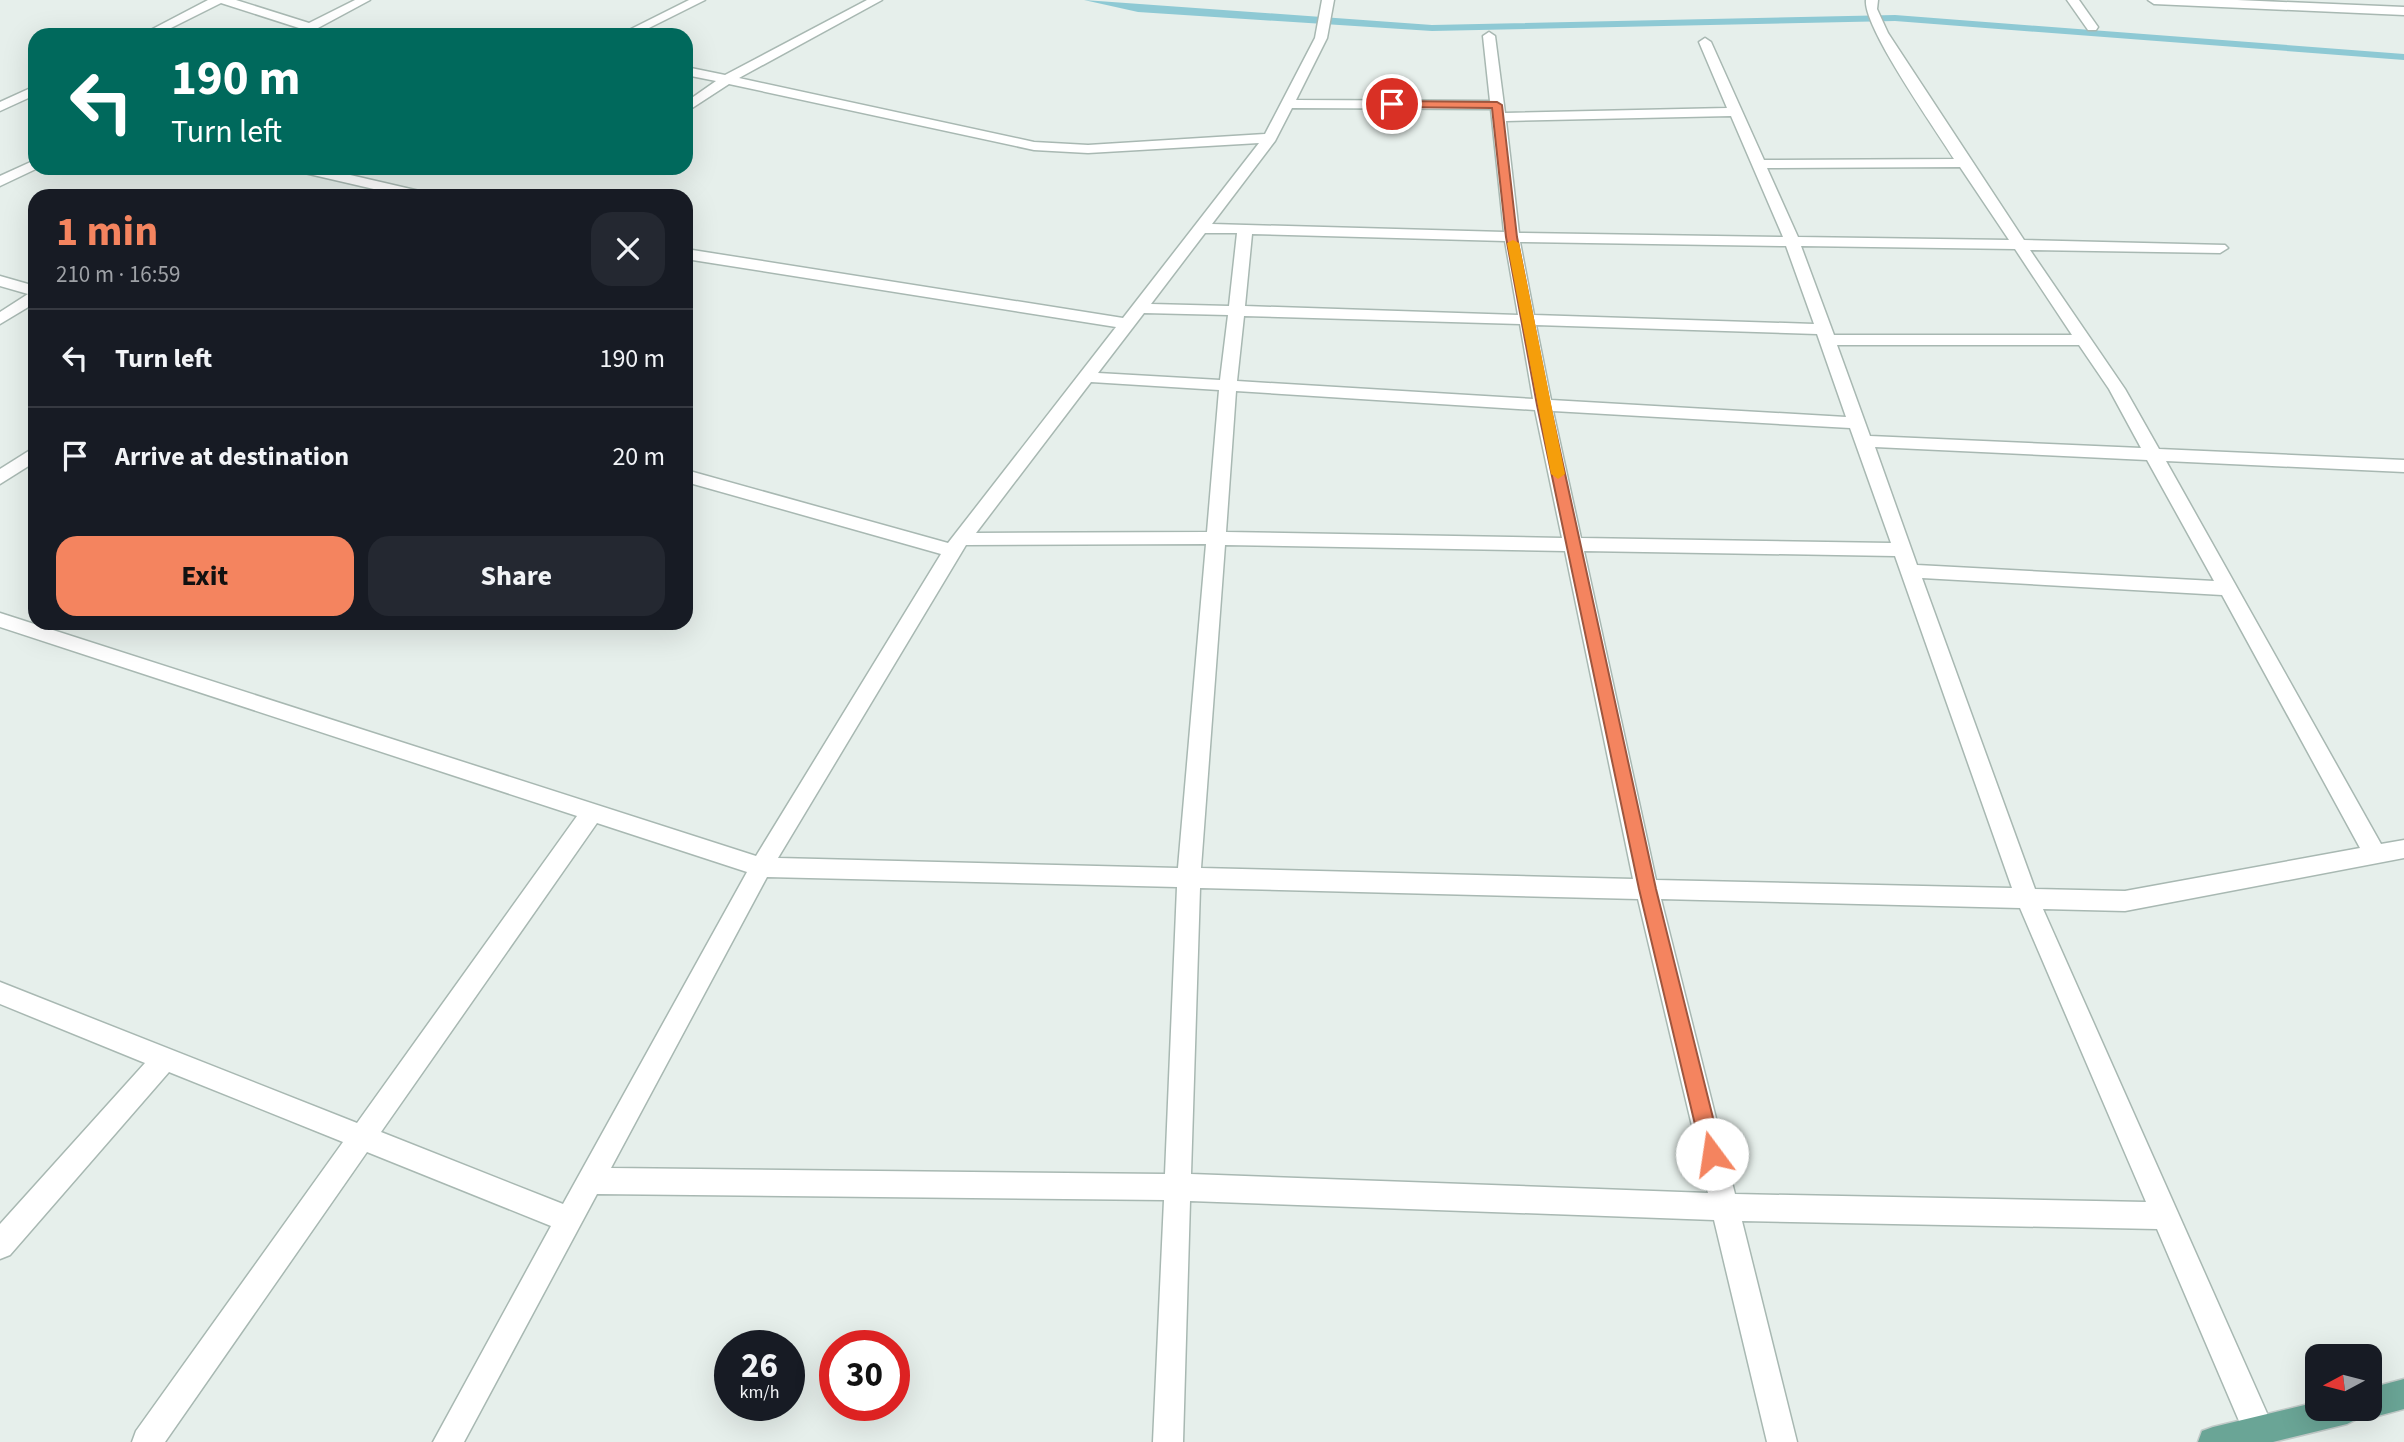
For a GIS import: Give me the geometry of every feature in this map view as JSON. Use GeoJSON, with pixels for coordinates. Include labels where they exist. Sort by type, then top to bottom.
{"type":"FeatureCollection","features":[{"type":"Feature","properties":{"kind":"main road"},"geometry":{"type":"LineString","coordinates":[[2382,1400],[2404,1394]]}},
{"type":"Feature","properties":{"kind":"main road"},"geometry":{"type":"LineString","coordinates":[[2213,1442],[2305,1419]]}},
{"type":"Feature","properties":{"kind":"street"},"geometry":{"type":"LineString","coordinates":[[160,28],[218,0]]}},
{"type":"Feature","properties":{"kind":"street"},"geometry":{"type":"LineString","coordinates":[[224,0],[309,27],[364,0]]}},
{"type":"Feature","properties":{"kind":"street"},"geometry":{"type":"LineString","coordinates":[[640,28],[699,0]]}},
{"type":"Feature","properties":{"kind":"street"},"geometry":{"type":"LineString","coordinates":[[693,103],[726,80],[876,0]]}},
{"type":"Feature","properties":{"kind":"street"},"geometry":{"type":"LineString","coordinates":[[2073,0],[2092,27]]}},
{"type":"Feature","properties":{"kind":"street"},"geometry":{"type":"LineString","coordinates":[[2154,0],[2404,11]]}},
{"type":"Feature","properties":{"kind":"street"},"geometry":{"type":"LineString","coordinates":[[448,1442],[761,867],[957,545],[1270,138],[1321,38],[1327,3]]}},
{"type":"Feature","properties":{"kind":"street"},"geometry":{"type":"LineString","coordinates":[[1871,4],[1882,33],[1964,163],[2117,389],[2375,854]]}},
{"type":"Feature","properties":{"kind":"street"},"geometry":{"type":"LineString","coordinates":[[1489,36],[1512,237],[1543,405],[1647,889],[1782,1442]]}},
{"type":"Feature","properties":{"kind":"street"},"geometry":{"type":"LineString","coordinates":[[1705,42],[1791,241],[2027,898],[2259,1430]]}},
{"type":"Feature","properties":{"kind":"street"},"geometry":{"type":"LineString","coordinates":[[693,73],[1034,146],[1088,149],[1270,138]]}},
{"type":"Feature","properties":{"kind":"street"},"geometry":{"type":"LineString","coordinates":[[0,107],[28,93]]}},
{"type":"Feature","properties":{"kind":"street"},"geometry":{"type":"LineString","coordinates":[[0,94],[16,99]]}},
{"type":"Feature","properties":{"kind":"street"},"geometry":{"type":"LineString","coordinates":[[1287,104],[1497,111],[1735,112]]}},
{"type":"Feature","properties":{"kind":"street"},"geometry":{"type":"LineString","coordinates":[[1758,164],[1964,163]]}},
{"type":"Feature","properties":{"kind":"street"},"geometry":{"type":"LineString","coordinates":[[0,182],[28,168]]}},
{"type":"Feature","properties":{"kind":"street"},"geometry":{"type":"LineString","coordinates":[[330,175],[392,189]]}},
{"type":"Feature","properties":{"kind":"street"},"geometry":{"type":"LineString","coordinates":[[1202,228],[1512,237],[2220,248]]}},
{"type":"Feature","properties":{"kind":"street"},"geometry":{"type":"LineString","coordinates":[[1168,1442],[1189,877],[1228,386],[1245,230]]}},
{"type":"Feature","properties":{"kind":"street"},"geometry":{"type":"LineString","coordinates":[[693,255],[1128,324]]}},
{"type":"Feature","properties":{"kind":"street"},"geometry":{"type":"LineString","coordinates":[[0,281],[28,291]]}},
{"type":"Feature","properties":{"kind":"street"},"geometry":{"type":"LineString","coordinates":[[0,319],[28,299]]}},
{"type":"Feature","properties":{"kind":"street"},"geometry":{"type":"LineString","coordinates":[[1141,308],[1527,320],[1825,334],[2083,340]]}},
{"type":"Feature","properties":{"kind":"street"},"geometry":{"type":"LineString","coordinates":[[1087,377],[1857,423]]}},
{"type":"Feature","properties":{"kind":"street"},"geometry":{"type":"LineString","coordinates":[[1864,442],[2404,466]]}},
{"type":"Feature","properties":{"kind":"street"},"geometry":{"type":"LineString","coordinates":[[0,478],[28,458]]}},
{"type":"Feature","properties":{"kind":"street"},"geometry":{"type":"LineString","coordinates":[[693,478],[957,545],[1216,538],[1903,551]]}},
{"type":"Feature","properties":{"kind":"street"},"geometry":{"type":"LineString","coordinates":[[1910,571],[2228,589]]}},
{"type":"Feature","properties":{"kind":"street"},"geometry":{"type":"LineString","coordinates":[[0,620],[28,629]]}},
{"type":"Feature","properties":{"kind":"street"},"geometry":{"type":"LineString","coordinates":[[31,630],[761,867],[2125,901],[2404,849]]}},
{"type":"Feature","properties":{"kind":"street"},"geometry":{"type":"LineString","coordinates":[[147,1442],[360,1136],[592,812]]}},
{"type":"Feature","properties":{"kind":"street"},"geometry":{"type":"LineString","coordinates":[[0,993],[569,1220]]}},
{"type":"Feature","properties":{"kind":"street"},"geometry":{"type":"LineString","coordinates":[[0,1245],[166,1058]]}},
{"type":"Feature","properties":{"kind":"street"},"geometry":{"type":"LineString","coordinates":[[591,1181],[1178,1186],[1725,1207],[2166,1216]]}},
{"type":"Feature","properties":{"kind":"waterway"},"geometry":{"type":"LineString","coordinates":[[1089,0],[1138,9],[1432,28],[1895,18],[2404,57]]}},
{"type":"Feature","properties":{"kind":"slow traffic"},"geometry":{"type":"LineString","coordinates":[[1513,243],[1558,474]]}},
{"type":"Feature","properties":{"kind":"route"},"geometry":{"type":"LineString","coordinates":[[1392,104],[1497,105],[1512,237],[1543,405],[1647,889],[1712,1154]]}}]}
